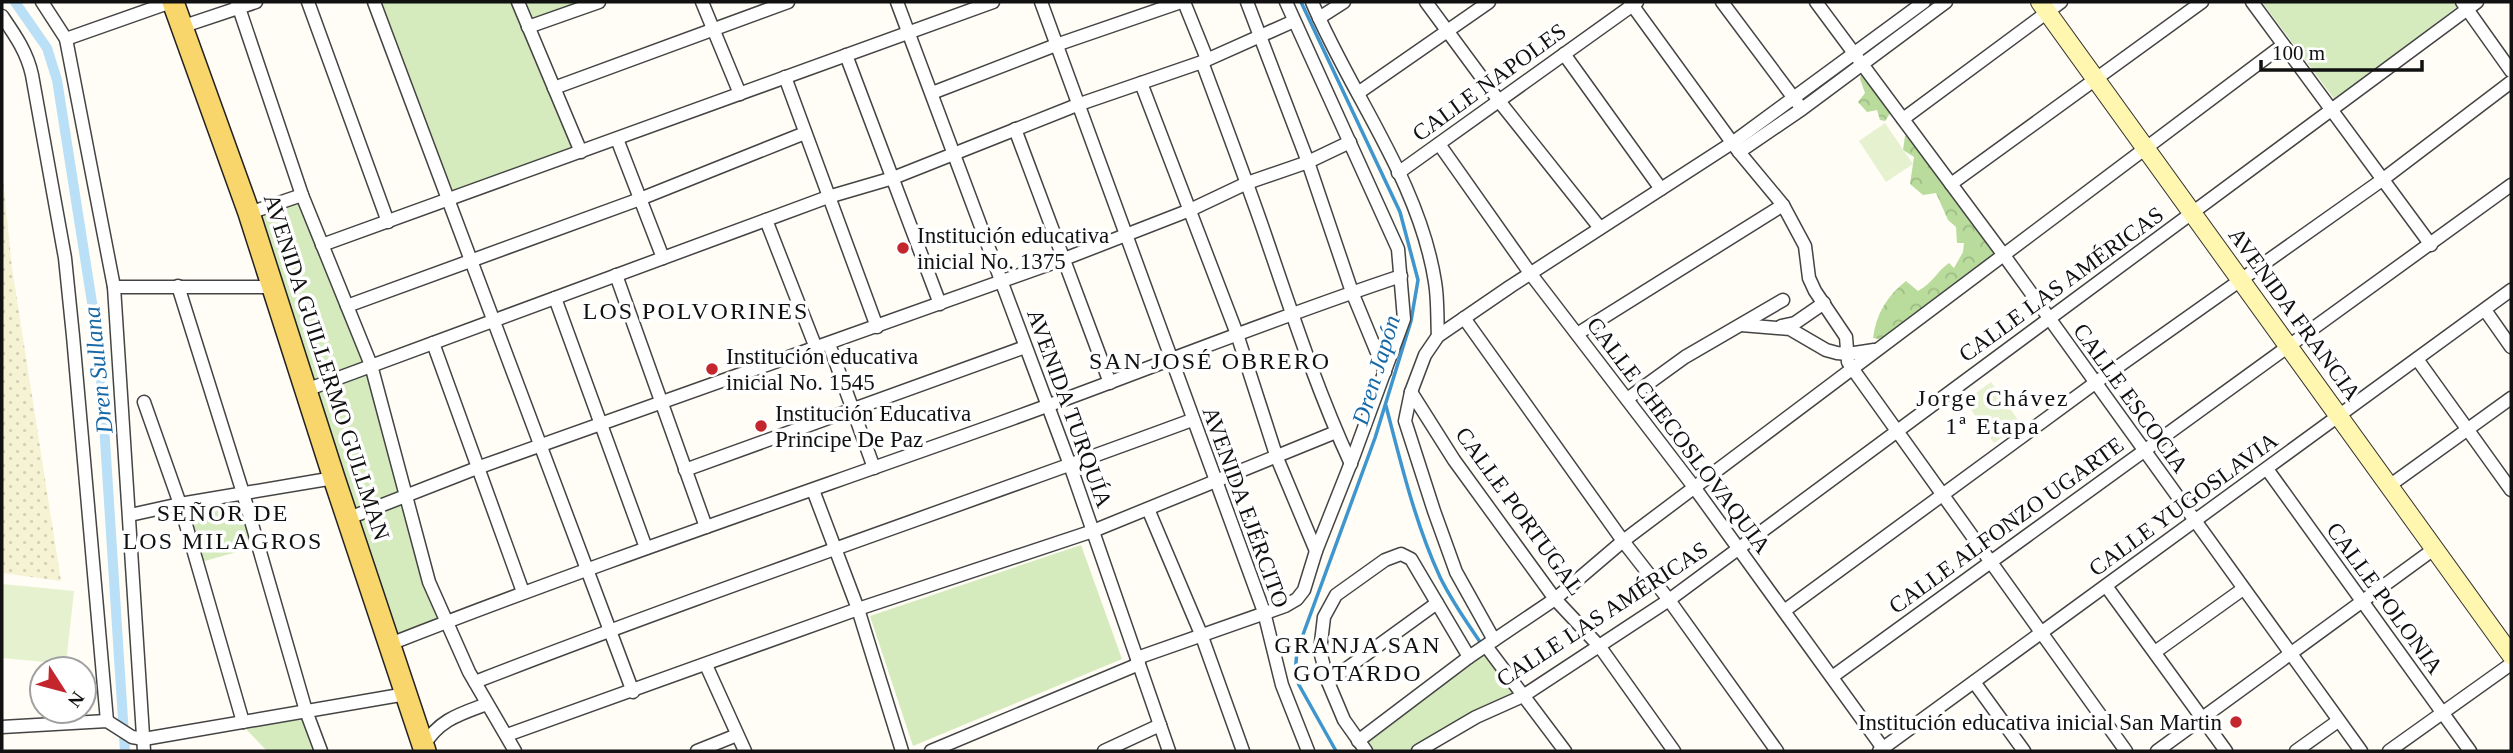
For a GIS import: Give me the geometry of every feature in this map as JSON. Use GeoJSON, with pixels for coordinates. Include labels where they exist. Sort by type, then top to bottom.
{"type":"FeatureCollection","features":[{"type":"Feature","properties":{"kind":"main road","name":"AVENIDA GUILLERMO GULLMAN"},"geometry":{"type":"LineString","coordinates":[[172,2],[184,26],[249,213],[424,749]]}},
{"type":"Feature","properties":{"kind":"street"},"geometry":{"type":"LineString","coordinates":[[42,2],[66,39],[114,287],[131,515],[140,742]]}},
{"type":"Feature","properties":{"kind":"street"},"geometry":{"type":"LineString","coordinates":[[66,39],[172,2]]}},
{"type":"Feature","properties":{"kind":"street"},"geometry":{"type":"LineString","coordinates":[[184,26],[238,5],[256,2]]}},
{"type":"Feature","properties":{"kind":"street"},"geometry":{"type":"LineString","coordinates":[[308,2],[388,222]]}},
{"type":"Feature","properties":{"kind":"street"},"geometry":{"type":"LineString","coordinates":[[374,2],[633,692]]}},
{"type":"Feature","properties":{"kind":"street"},"geometry":{"type":"LineString","coordinates":[[518,2],[581,152]]}},
{"type":"Feature","properties":{"kind":"street"},"geometry":{"type":"LineString","coordinates":[[528,27],[599,2]]}},
{"type":"Feature","properties":{"kind":"street"},"geometry":{"type":"LineString","coordinates":[[702,2],[740,94]]}},
{"type":"Feature","properties":{"kind":"street"},"geometry":{"type":"LineString","coordinates":[[554,88],[788,2]]}},
{"type":"Feature","properties":{"kind":"street","name":"AVENIDA TURQUÍA"},"geometry":{"type":"LineString","coordinates":[[897,2],[1070,465],[1169,751]]}},
{"type":"Feature","properties":{"kind":"street"},"geometry":{"type":"LineString","coordinates":[[322,245],[740,94],[975,5],[993,2]]}},
{"type":"Feature","properties":{"kind":"street","name":"AVENIDA EJÉRCITO"},"geometry":{"type":"LineString","coordinates":[[1041,2],[1264,612],[1282,685],[1308,751]]}},
{"type":"Feature","properties":{"kind":"street"},"geometry":{"type":"LineString","coordinates":[[932,93],[1056,45],[1182,2],[1292,312],[1336,432],[1351,464]]}},
{"type":"Feature","properties":{"kind":"street"},"geometry":{"type":"LineString","coordinates":[[1247,2],[1308,162],[1352,292],[1385,372]]}},
{"type":"Feature","properties":{"kind":"street"},"geometry":{"type":"LineString","coordinates":[[931,751],[1201,634],[1285,606],[1297,599],[1304,590],[1316,551],[1404,319],[1398,249],[1286,2]]}},
{"type":"Feature","properties":{"kind":"street"},"geometry":{"type":"LineString","coordinates":[[1312,2],[1398,173],[1428,249],[1436,283],[1438,336]]}},
{"type":"Feature","properties":{"kind":"street"},"geometry":{"type":"LineString","coordinates":[[1319,19],[1343,2]]}},
{"type":"Feature","properties":{"kind":"street"},"geometry":{"type":"LineString","coordinates":[[1426,2],[1499,101],[1600,228]]}},
{"type":"Feature","properties":{"kind":"street"},"geometry":{"type":"LineString","coordinates":[[1358,93],[1489,2]]}},
{"type":"Feature","properties":{"kind":"street"},"geometry":{"type":"LineString","coordinates":[[1722,2],[1798,104]]}},
{"type":"Feature","properties":{"kind":"street","name":"CALLE ESCOCIA"},"geometry":{"type":"LineString","coordinates":[[1816,2],[2003,254],[2361,751]]}},
{"type":"Feature","properties":{"kind":"street"},"geometry":{"type":"LineString","coordinates":[[1548,751],[1562,747],[1523,696],[1490,643],[1456,572],[1420,472],[1405,421],[1411,392],[1425,355],[1438,336],[1530,273],[1661,189],[1735,148],[1798,104],[1924,2]]}},
{"type":"Feature","properties":{"kind":"street"},"geometry":{"type":"LineString","coordinates":[[1857,58],[1946,2]]}},
{"type":"Feature","properties":{"kind":"street"},"geometry":{"type":"LineString","coordinates":[[1951,184],[2202,2]]}},
{"type":"Feature","properties":{"kind":"street"},"geometry":{"type":"LineString","coordinates":[[2252,2],[2431,245]]}},
{"type":"Feature","properties":{"kind":"street"},"geometry":{"type":"LineString","coordinates":[[1633,3],[1735,148],[1783,205],[1805,246],[1809,278],[1815,291],[1846,337],[1848,362],[2126,751]]}},
{"type":"Feature","properties":{"kind":"street","name":"CALLE NAPOLES"},"geometry":{"type":"LineString","coordinates":[[1398,173],[1633,3]]}},
{"type":"Feature","properties":{"kind":"street"},"geometry":{"type":"LineString","coordinates":[[2468,4],[2511,71]]}},
{"type":"Feature","properties":{"kind":"street","name":"CALLE LAS AMÉRICAS"},"geometry":{"type":"LineString","coordinates":[[1418,751],[1476,717],[1523,696],[1669,600],[2191,214],[2468,4]]}},
{"type":"Feature","properties":{"kind":"street"},"geometry":{"type":"LineString","coordinates":[[238,5],[302,195],[371,365],[429,582],[475,682],[515,751]]}},
{"type":"Feature","properties":{"kind":"street"},"geometry":{"type":"LineString","coordinates":[[1903,119],[2049,5]]}},
{"type":"Feature","properties":{"kind":"street","name":"AVENIDA FRANCIA"},"geometry":{"type":"LineString","coordinates":[[2049,5],[2095,78],[2191,214],[2242,280],[2511,655]]}},
{"type":"Feature","properties":{"kind":"street"},"geometry":{"type":"LineString","coordinates":[[2,16],[28,59],[65,258],[108,722]]}},
{"type":"Feature","properties":{"kind":"street"},"geometry":{"type":"LineString","coordinates":[[306,390],[828,197],[893,178],[1077,105],[1204,61],[1294,21]]}},
{"type":"Feature","properties":{"kind":"street"},"geometry":{"type":"LineString","coordinates":[[1469,657],[1411,559],[1401,554],[1385,560],[1336,595],[1324,617],[1320,651],[1328,682],[1344,720],[1362,746],[1469,657],[1555,599],[1623,541],[2283,45]]}},
{"type":"Feature","properties":{"kind":"street"},"geometry":{"type":"LineString","coordinates":[[1564,54],[1661,189]]}},
{"type":"Feature","properties":{"kind":"street"},"geometry":{"type":"LineString","coordinates":[[846,55],[940,304]]}},
{"type":"Feature","properties":{"kind":"street"},"geometry":{"type":"LineString","coordinates":[[785,77],[877,327]]}},
{"type":"Feature","properties":{"kind":"street"},"geometry":{"type":"LineString","coordinates":[[1784,611],[2095,383],[2382,180],[2511,82]]}},
{"type":"Feature","properties":{"kind":"street"},"geometry":{"type":"LineString","coordinates":[[1141,83],[1237,334],[1277,457],[1316,551]]}},
{"type":"Feature","properties":{"kind":"street"},"geometry":{"type":"LineString","coordinates":[[1015,129],[1110,383]]}},
{"type":"Feature","properties":{"kind":"street"},"geometry":{"type":"LineString","coordinates":[[347,306],[640,199],[805,133]]}},
{"type":"Feature","properties":{"kind":"street"},"geometry":{"type":"LineString","coordinates":[[617,139],[663,258]]}},
{"type":"Feature","properties":{"kind":"street"},"geometry":{"type":"LineString","coordinates":[[349,518],[477,468],[1064,259],[1190,210],[1247,183],[1308,162],[1350,142]]}},
{"type":"Feature","properties":{"kind":"street","name":"CALLE CHECOSLOVAQUIA"},"geometry":{"type":"LineString","coordinates":[[1438,144],[1530,273],[1694,487],[1882,750]]}},
{"type":"Feature","properties":{"kind":"street","name":"CALLE ALFONZO UGARTE"},"geometry":{"type":"LineString","coordinates":[[1832,677],[2511,185]]}},
{"type":"Feature","properties":{"kind":"street"},"geometry":{"type":"LineString","coordinates":[[249,213],[302,195]]}},
{"type":"Feature","properties":{"kind":"street"},"geometry":{"type":"LineString","coordinates":[[1577,334],[1783,205]]}},
{"type":"Feature","properties":{"kind":"street"},"geometry":{"type":"LineString","coordinates":[[766,220],[853,410],[874,468]]}},
{"type":"Feature","properties":{"kind":"street"},"geometry":{"type":"LineString","coordinates":[[616,275],[706,527]]}},
{"type":"Feature","properties":{"kind":"street"},"geometry":{"type":"LineString","coordinates":[[390,644],[586,569],[1110,383],[1292,312],[1401,276]]}},
{"type":"Feature","properties":{"kind":"street"},"geometry":{"type":"LineString","coordinates":[[178,286],[243,493],[306,711],[321,751]]}},
{"type":"Feature","properties":{"kind":"street"},"geometry":{"type":"LineString","coordinates":[[114,287],[272,287]]}},
{"type":"Feature","properties":{"kind":"street","name":"CALLE YUGOSLAVIA"},"geometry":{"type":"LineString","coordinates":[[1882,750],[2511,290]]}},
{"type":"Feature","properties":{"kind":"street"},"geometry":{"type":"LineString","coordinates":[[555,298],[646,548]]}},
{"type":"Feature","properties":{"kind":"street"},"geometry":{"type":"LineString","coordinates":[[1627,399],[1685,357],[1783,300]]}},
{"type":"Feature","properties":{"kind":"street"},"geometry":{"type":"LineString","coordinates":[[1777,327],[1796,323],[1824,303]]}},
{"type":"Feature","properties":{"kind":"street"},"geometry":{"type":"LineString","coordinates":[[2485,310],[2511,347]]}},
{"type":"Feature","properties":{"kind":"street"},"geometry":{"type":"LineString","coordinates":[[1464,318],[1777,751]]}},
{"type":"Feature","properties":{"kind":"street"},"geometry":{"type":"LineString","coordinates":[[1741,326],[1790,330],[1826,350],[1848,354],[1877,349]]}},
{"type":"Feature","properties":{"kind":"street"},"geometry":{"type":"LineString","coordinates":[[433,343],[523,592]]}},
{"type":"Feature","properties":{"kind":"street"},"geometry":{"type":"LineString","coordinates":[[685,470],[1026,347]]}},
{"type":"Feature","properties":{"kind":"street"},"geometry":{"type":"LineString","coordinates":[[2417,359],[2511,489]]}},
{"type":"Feature","properties":{"kind":"street","name":"CALLE PORTUGAL"},"geometry":{"type":"LineString","coordinates":[[1411,392],[1454,460],[1555,599],[1600,647],[1674,751]]}},
{"type":"Feature","properties":{"kind":"street"},"geometry":{"type":"LineString","coordinates":[[2389,486],[2511,398]]}},
{"type":"Feature","properties":{"kind":"street"},"geometry":{"type":"LineString","coordinates":[[145,402],[180,503],[243,722]]}},
{"type":"Feature","properties":{"kind":"street"},"geometry":{"type":"LineString","coordinates":[[475,682],[609,629],[1192,420]]}},
{"type":"Feature","properties":{"kind":"street"},"geometry":{"type":"LineString","coordinates":[[507,735],[858,609],[1093,531],[1336,432]]}},
{"type":"Feature","properties":{"kind":"street","name":"CALLE POLONIA"},"geometry":{"type":"LineString","coordinates":[[2267,469],[2470,751]]}},
{"type":"Feature","properties":{"kind":"street"},"geometry":{"type":"LineString","coordinates":[[131,515],[180,503],[334,478]]}},
{"type":"Feature","properties":{"kind":"street"},"geometry":{"type":"LineString","coordinates":[[813,490],[858,609],[902,751]]}},
{"type":"Feature","properties":{"kind":"street"},"geometry":{"type":"LineString","coordinates":[[1149,509],[1201,634],[1243,751]]}},
{"type":"Feature","properties":{"kind":"street"},"geometry":{"type":"LineString","coordinates":[[2157,751],[2434,549]]}},
{"type":"Feature","properties":{"kind":"street"},"geometry":{"type":"LineString","coordinates":[[2106,586],[2227,751]]}},
{"type":"Feature","properties":{"kind":"street"},"geometry":{"type":"LineString","coordinates":[[2155,652],[2243,589]]}},
{"type":"Feature","properties":{"kind":"street"},"geometry":{"type":"LineString","coordinates":[[1328,682],[1437,603]]}},
{"type":"Feature","properties":{"kind":"street"},"geometry":{"type":"LineString","coordinates":[[2389,751],[2511,664]]}},
{"type":"Feature","properties":{"kind":"street"},"geometry":{"type":"LineString","coordinates":[[706,665],[745,751]]}},
{"type":"Feature","properties":{"kind":"street"},"geometry":{"type":"LineString","coordinates":[[1974,682],[2024,751]]}},
{"type":"Feature","properties":{"kind":"street"},"geometry":{"type":"LineString","coordinates":[[140,742],[406,694]]}},
{"type":"Feature","properties":{"kind":"street"},"geometry":{"type":"LineString","coordinates":[[424,749],[435,729],[447,719],[487,704]]}},
{"type":"Feature","properties":{"kind":"street"},"geometry":{"type":"LineString","coordinates":[[2296,751],[2338,721]]}},
{"type":"Feature","properties":{"kind":"street"},"geometry":{"type":"LineString","coordinates":[[2,727],[108,722],[156,751]]}},
{"type":"Feature","properties":{"kind":"street"},"geometry":{"type":"LineString","coordinates":[[1104,751],[1160,725]]}},
{"type":"Feature","properties":{"kind":"street"},"geometry":{"type":"LineString","coordinates":[[697,751],[737,735]]}},
{"type":"Feature","properties":{"kind":"shaded area"},"geometry":{"type":"Polygon","coordinates":[[[2,168],[12,268],[61,581],[2,573],[2,168]]]}},
{"type":"Feature","properties":{"kind":"green space"},"geometry":{"type":"Polygon","coordinates":[[[380,2],[514,2],[574,148],[452,193],[380,2]]]}},
{"type":"Feature","properties":{"kind":"green space"},"geometry":{"type":"Polygon","coordinates":[[[524,2],[580,2],[531,21],[524,2]]]}},
{"type":"Feature","properties":{"kind":"green space"},"geometry":{"type":"Polygon","coordinates":[[[2262,2],[2453,2],[2457,7],[2335,100],[2262,2]]]}},
{"type":"Feature","properties":{"kind":"green space"},"geometry":{"type":"Polygon","coordinates":[[[1862,70],[1893,109],[1885,121],[1880,120],[1877,110],[1867,112],[1858,102],[1865,93],[1860,79],[1862,70]]]}},
{"type":"Feature","properties":{"kind":"green space"},"geometry":{"type":"Polygon","coordinates":[[[1885,123],[1913,164],[1886,182],[1859,141],[1885,123]]]}},
{"type":"Feature","properties":{"kind":"green space"},"geometry":{"type":"Polygon","coordinates":[[[1911,134],[2003,254],[1884,340],[1873,338],[1874,329],[1880,313],[1893,293],[1906,281],[1918,291],[1949,263],[1954,268],[1963,252],[1964,243],[1957,243],[1956,227],[1948,220],[1936,193],[1923,195],[1910,184],[1914,157],[1903,150],[1905,136],[1911,134]]]}},
{"type":"Feature","properties":{"kind":"green space"},"geometry":{"type":"Polygon","coordinates":[[[298,201],[365,361],[313,382],[259,217],[298,201]]]}},
{"type":"Feature","properties":{"kind":"green space"},"geometry":{"type":"Polygon","coordinates":[[[368,373],[400,493],[355,509],[318,391],[368,373]]]}},
{"type":"Feature","properties":{"kind":"green space"},"geometry":{"type":"Polygon","coordinates":[[[1991,382],[2021,424],[1994,443],[1965,401],[1991,382]]]}},
{"type":"Feature","properties":{"kind":"green space"},"geometry":{"type":"Polygon","coordinates":[[[240,496],[255,547],[201,562],[184,507],[240,496]]]}},
{"type":"Feature","properties":{"kind":"green space"},"geometry":{"type":"Polygon","coordinates":[[[404,501],[425,588],[439,619],[396,637],[360,521],[404,501]]]}},
{"type":"Feature","properties":{"kind":"green space"},"geometry":{"type":"Polygon","coordinates":[[[1081,545],[1122,659],[913,746],[870,616],[1081,545]]]}},
{"type":"Feature","properties":{"kind":"green space"},"geometry":{"type":"Polygon","coordinates":[[[2,584],[74,591],[67,655],[28,655],[28,660],[2,658],[2,584]]]}},
{"type":"Feature","properties":{"kind":"green space"},"geometry":{"type":"Polygon","coordinates":[[[1486,653],[1515,694],[1473,712],[1408,751],[1370,751],[1364,743],[1486,653]]]}},
{"type":"Feature","properties":{"kind":"green space"},"geometry":{"type":"Polygon","coordinates":[[[302,716],[314,751],[267,751],[243,726],[302,716]]]}},
{"type":"Feature","properties":{"kind":"waterway","name":"Dren Sullana"},"geometry":{"type":"LineString","coordinates":[[15,2],[47,48],[57,80],[99,347],[125,751]]}},
{"type":"Feature","properties":{"kind":"waterway","name":"Dren Japón"},"geometry":{"type":"LineString","coordinates":[[1301,2],[1400,212],[1418,280],[1411,321],[1375,438],[1297,651],[1295,674],[1299,685],[1336,751]]}},
{"type":"Feature","properties":{"kind":"waterway"},"geometry":{"type":"LineString","coordinates":[[1386,406],[1423,536],[1449,594],[1480,642]]}},
{"type":"Feature","properties":{"kind":"place","name":"Institución educativa inicial No. 1375"},"geometry":{"type":"Point","coordinates":[903,248]}},
{"type":"Feature","properties":{"kind":"place","name":"Institución educativa inicial No. 1545"},"geometry":{"type":"Point","coordinates":[712,369]}},
{"type":"Feature","properties":{"kind":"place","name":"Institución Educativa Principe De Paz"},"geometry":{"type":"Point","coordinates":[761,426]}},
{"type":"Feature","properties":{"kind":"place","name":"Institución educativa inicial San Martin"},"geometry":{"type":"Point","coordinates":[2236,722]}},
{"type":"Feature","properties":{"kind":"district","name":"LOS POLVORINES"},"geometry":{"type":"Point","coordinates":[696,311]}},
{"type":"Feature","properties":{"kind":"district","name":"SAN JOSÉ OBRERO"},"geometry":{"type":"Point","coordinates":[1210,361]}},
{"type":"Feature","properties":{"kind":"district","name":"Jorge Chávez 1ª Etapa"},"geometry":{"type":"Point","coordinates":[1993,412]}},
{"type":"Feature","properties":{"kind":"district","name":"SEÑOR DE LOS MILAGROS"},"geometry":{"type":"Point","coordinates":[223,527]}},
{"type":"Feature","properties":{"kind":"district","name":"GRANJA SAN GOTARDO"},"geometry":{"type":"Point","coordinates":[1358,659]}}]}
